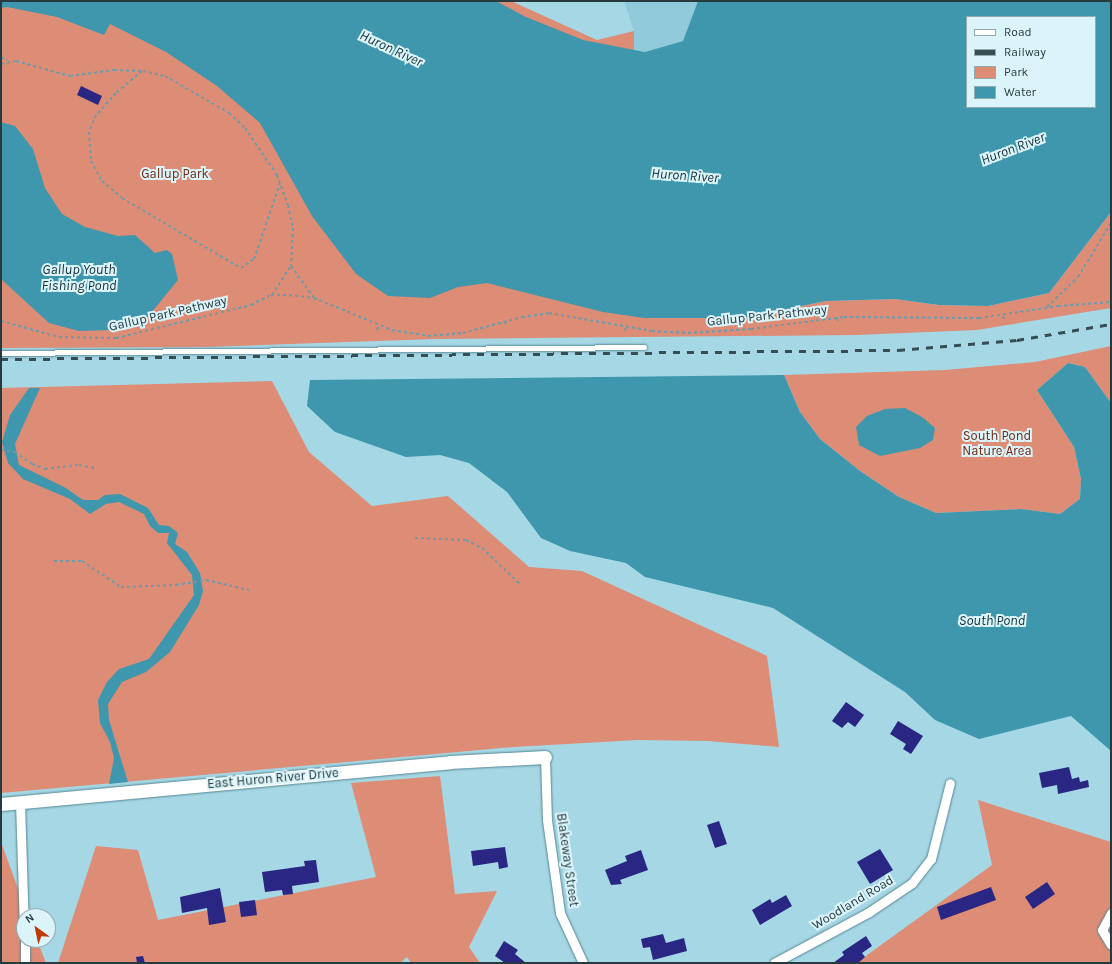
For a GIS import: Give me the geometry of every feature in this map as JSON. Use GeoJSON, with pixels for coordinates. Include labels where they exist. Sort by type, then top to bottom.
{"type":"FeatureCollection","features":[{"type":"Feature","properties":{"kind":"main road","name":"East Huron River Drive"},"geometry":{"type":"LineString","coordinates":[[1,804],[450,762],[545,757]]}},
{"type":"Feature","properties":{"kind":"street","name":"Blakeway Street"},"geometry":{"type":"LineString","coordinates":[[545,757],[547,820],[560,913],[583,963]]}},
{"type":"Feature","properties":{"kind":"street","name":"Woodland Road"},"geometry":{"type":"LineString","coordinates":[[774,963],[869,912],[912,883],[932,859],[950,783]]}},
{"type":"Feature","properties":{"kind":"street"},"geometry":{"type":"LineString","coordinates":[[20,802],[23,908]]}},
{"type":"Feature","properties":{"kind":"street"},"geometry":{"type":"LineString","coordinates":[[1111,913],[1102,930],[1111,945]]}},
{"type":"Feature","properties":{"kind":"street"},"geometry":{"type":"LineString","coordinates":[[25,948],[25,963]]}},
{"type":"Feature","properties":{"kind":"lane"},"geometry":{"type":"LineString","coordinates":[[1,353],[644,347]]}},
{"type":"Feature","properties":{"kind":"path"},"geometry":{"type":"LineString","coordinates":[[1,57],[7,60],[16,61],[70,76],[114,70],[143,70],[165,76],[229,113],[257,143],[280,182],[293,228],[291,266],[271,295]]}},
{"type":"Feature","properties":{"kind":"path"},"geometry":{"type":"LineString","coordinates":[[1,64],[7,60]]}},
{"type":"Feature","properties":{"kind":"path"},"geometry":{"type":"LineString","coordinates":[[143,70],[116,93],[96,115],[89,132],[91,161],[102,181],[122,198],[241,268],[254,259],[280,182]]}},
{"type":"Feature","properties":{"kind":"path"},"geometry":{"type":"LineString","coordinates":[[1046,308],[1078,277],[1111,223]]}},
{"type":"Feature","properties":{"kind":"path"},"geometry":{"type":"LineString","coordinates":[[291,266],[314,298]]}},
{"type":"Feature","properties":{"kind":"path","name":"Gallup Park Pathway"},"geometry":{"type":"LineString","coordinates":[[1,321],[59,337],[116,338],[251,305],[271,295],[314,298],[379,326],[408,334],[442,336],[505,321],[549,313],[670,332],[726,332],[838,318],[979,318],[1003,316],[1046,308],[1111,302]]}},
{"type":"Feature","properties":{"kind":"path"},"geometry":{"type":"LineString","coordinates":[[1003,316],[1004,320]]}},
{"type":"Feature","properties":{"kind":"path"},"geometry":{"type":"LineString","coordinates":[[838,318],[838,323]]}},
{"type":"Feature","properties":{"kind":"path"},"geometry":{"type":"LineString","coordinates":[[505,321],[506,326]]}},
{"type":"Feature","properties":{"kind":"path"},"geometry":{"type":"LineString","coordinates":[[377,330],[379,326]]}},
{"type":"Feature","properties":{"kind":"path"},"geometry":{"type":"LineString","coordinates":[[625,331],[626,326]]}},
{"type":"Feature","properties":{"kind":"path"},"geometry":{"type":"LineString","coordinates":[[1,450],[15,452],[32,464],[46,469],[79,465],[95,468]]}},
{"type":"Feature","properties":{"kind":"path"},"geometry":{"type":"LineString","coordinates":[[415,538],[466,540],[482,548],[521,585]]}},
{"type":"Feature","properties":{"kind":"path"},"geometry":{"type":"LineString","coordinates":[[54,561],[82,561],[121,587],[176,585],[206,580],[249,590]]}},
{"type":"Feature","properties":{"kind":"shaded area"},"geometry":{"type":"Polygon","coordinates":[[[624,1],[698,1],[683,41],[645,52],[634,50],[634,31],[624,1]]]}},
{"type":"Feature","properties":{"kind":"green space","name":"Gallup Park"},"geometry":{"type":"Polygon","coordinates":[[[1,1],[511,1],[597,40],[634,31],[634,50],[742,318],[826,301],[895,299],[939,305],[988,306],[1049,293],[1111,212],[1111,308],[977,330],[856,335],[435,339],[205,347],[1,348],[1,1]]]}},
{"type":"Feature","properties":{"kind":"green space","name":"South Pond Nature Area"},"geometry":{"type":"Polygon","coordinates":[[[1111,346],[1111,403],[1085,367],[1068,363],[1037,390],[1074,447],[1081,479],[1080,499],[1060,514],[1021,509],[936,513],[899,497],[860,471],[820,439],[800,412],[784,375],[945,370],[1035,362],[1111,346]]]}},
{"type":"Feature","properties":{"kind":"green space"},"geometry":{"type":"Polygon","coordinates":[[[272,381],[309,452],[372,506],[448,496],[529,567],[582,571],[767,656],[779,747],[708,741],[638,740],[514,747],[1,793],[1,388],[272,381]]]}},
{"type":"Feature","properties":{"kind":"green space"},"geometry":{"type":"Polygon","coordinates":[[[440,776],[455,894],[497,891],[469,947],[480,963],[411,963],[407,957],[400,963],[58,963],[96,846],[138,850],[158,920],[376,877],[351,783],[440,776]]]}},
{"type":"Feature","properties":{"kind":"green space"},"geometry":{"type":"Polygon","coordinates":[[[978,800],[1111,842],[1111,963],[856,963],[992,865],[978,800]]]}},
{"type":"Feature","properties":{"kind":"green space"},"geometry":{"type":"Polygon","coordinates":[[[1,842],[25,908],[16,908],[16,948],[40,948],[46,963],[1,963],[1,842]]]}},
{"type":"Feature","properties":{"kind":"water","name":"Huron River"},"geometry":{"type":"Polygon","coordinates":[[[1,1],[496,1],[526,17],[583,40],[645,52],[683,41],[698,1],[1111,1],[1111,212],[1049,293],[988,306],[939,305],[895,299],[826,301],[742,318],[644,318],[603,312],[487,283],[458,287],[430,298],[388,296],[356,274],[312,216],[260,123],[217,86],[166,52],[110,24],[104,35],[57,17],[7,7],[1,8],[1,1]]]}},
{"type":"Feature","properties":{"kind":"water","name":"Gallup Youth Fishing Pond"},"geometry":{"type":"Polygon","coordinates":[[[1,122],[15,126],[33,149],[45,188],[62,214],[85,227],[118,236],[135,235],[155,253],[167,250],[172,254],[178,280],[146,319],[136,325],[111,330],[79,331],[49,323],[1,279],[1,122]]]}},
{"type":"Feature","properties":{"kind":"water","name":"South Pond"},"geometry":{"type":"Polygon","coordinates":[[[1068,363],[1085,367],[1111,403],[1111,751],[1071,716],[979,739],[935,720],[905,692],[773,608],[645,577],[626,563],[570,551],[541,538],[507,492],[469,463],[440,455],[406,457],[335,432],[307,406],[310,380],[784,375],[800,412],[820,439],[860,471],[899,497],[936,513],[1021,509],[1060,514],[1080,499],[1081,479],[1074,447],[1037,390],[1068,363]]]}},
{"type":"Feature","properties":{"kind":"water"},"geometry":{"type":"Polygon","coordinates":[[[29,388],[40,388],[15,444],[19,465],[66,488],[83,500],[98,500],[105,495],[120,494],[148,508],[159,525],[169,526],[178,533],[175,544],[187,552],[200,573],[203,591],[199,605],[170,652],[146,672],[122,682],[108,704],[109,720],[128,782],[109,784],[114,758],[110,742],[100,723],[98,700],[107,682],[119,669],[149,659],[194,595],[192,575],[167,543],[169,533],[158,533],[150,526],[144,514],[119,502],[106,504],[90,514],[70,499],[23,479],[8,463],[2,442],[10,415],[29,388]]]}},
{"type":"Feature","properties":{"kind":"water"},"geometry":{"type":"Polygon","coordinates":[[[905,408],[922,417],[935,428],[933,440],[920,448],[880,456],[859,445],[856,427],[867,416],[885,409],[905,408]]]}},
{"type":"Feature","properties":{"kind":"building"},"geometry":{"type":"Polygon","coordinates":[[[81,86],[102,96],[98,105],[77,95],[81,86]]]}},
{"type":"Feature","properties":{"kind":"building"},"geometry":{"type":"Polygon","coordinates":[[[846,702],[864,715],[855,727],[848,722],[842,728],[832,721],[846,702]]]}},
{"type":"Feature","properties":{"kind":"building"},"geometry":{"type":"Polygon","coordinates":[[[898,721],[923,736],[911,754],[903,749],[906,744],[890,734],[898,721]]]}},
{"type":"Feature","properties":{"kind":"building"},"geometry":{"type":"Polygon","coordinates":[[[1069,767],[1072,779],[1079,777],[1080,782],[1088,780],[1089,787],[1058,794],[1057,785],[1042,788],[1039,773],[1069,767]]]}},
{"type":"Feature","properties":{"kind":"building"},"geometry":{"type":"Polygon","coordinates":[[[719,821],[727,844],[715,848],[707,825],[719,821]]]}},
{"type":"Feature","properties":{"kind":"building"},"geometry":{"type":"Polygon","coordinates":[[[505,847],[508,867],[499,869],[498,862],[473,866],[471,851],[505,847]]]}},
{"type":"Feature","properties":{"kind":"building"},"geometry":{"type":"Polygon","coordinates":[[[880,849],[893,870],[870,884],[857,862],[880,849]]]}},
{"type":"Feature","properties":{"kind":"building"},"geometry":{"type":"Polygon","coordinates":[[[641,850],[648,870],[620,880],[622,884],[611,885],[605,870],[627,861],[625,856],[641,850]]]}},
{"type":"Feature","properties":{"kind":"building"},"geometry":{"type":"Polygon","coordinates":[[[316,860],[319,882],[292,886],[293,894],[283,895],[282,890],[265,892],[262,872],[305,866],[304,861],[316,860]]]}},
{"type":"Feature","properties":{"kind":"building"},"geometry":{"type":"Polygon","coordinates":[[[1047,882],[1055,894],[1033,909],[1025,897],[1047,882]]]}},
{"type":"Feature","properties":{"kind":"building"},"geometry":{"type":"Polygon","coordinates":[[[991,887],[996,900],[941,920],[937,907],[991,887]]]}},
{"type":"Feature","properties":{"kind":"building"},"geometry":{"type":"Polygon","coordinates":[[[220,888],[226,922],[209,925],[207,908],[182,913],[180,897],[220,888]]]}},
{"type":"Feature","properties":{"kind":"building"},"geometry":{"type":"Polygon","coordinates":[[[786,895],[792,906],[760,925],[752,910],[770,899],[772,903],[786,895]]]}},
{"type":"Feature","properties":{"kind":"building"},"geometry":{"type":"Polygon","coordinates":[[[255,900],[257,915],[241,917],[239,902],[255,900]]]}},
{"type":"Feature","properties":{"kind":"building"},"geometry":{"type":"Polygon","coordinates":[[[663,934],[666,943],[684,938],[687,951],[653,960],[650,947],[643,948],[641,939],[663,934]]]}},
{"type":"Feature","properties":{"kind":"building"},"geometry":{"type":"Polygon","coordinates":[[[866,936],[872,946],[862,953],[865,957],[858,963],[833,963],[844,955],[842,952],[866,936]]]}},
{"type":"Feature","properties":{"kind":"building"},"geometry":{"type":"Polygon","coordinates":[[[504,941],[518,950],[515,954],[526,963],[505,963],[495,956],[504,941]]]}},
{"type":"Feature","properties":{"kind":"building"},"geometry":{"type":"Polygon","coordinates":[[[143,956],[145,963],[137,963],[136,957],[143,956]]]}},
{"type":"Feature","properties":{"kind":"railway"},"geometry":{"type":"LineString","coordinates":[[1,359],[898,350],[1017,340],[1111,324]]}}]}
